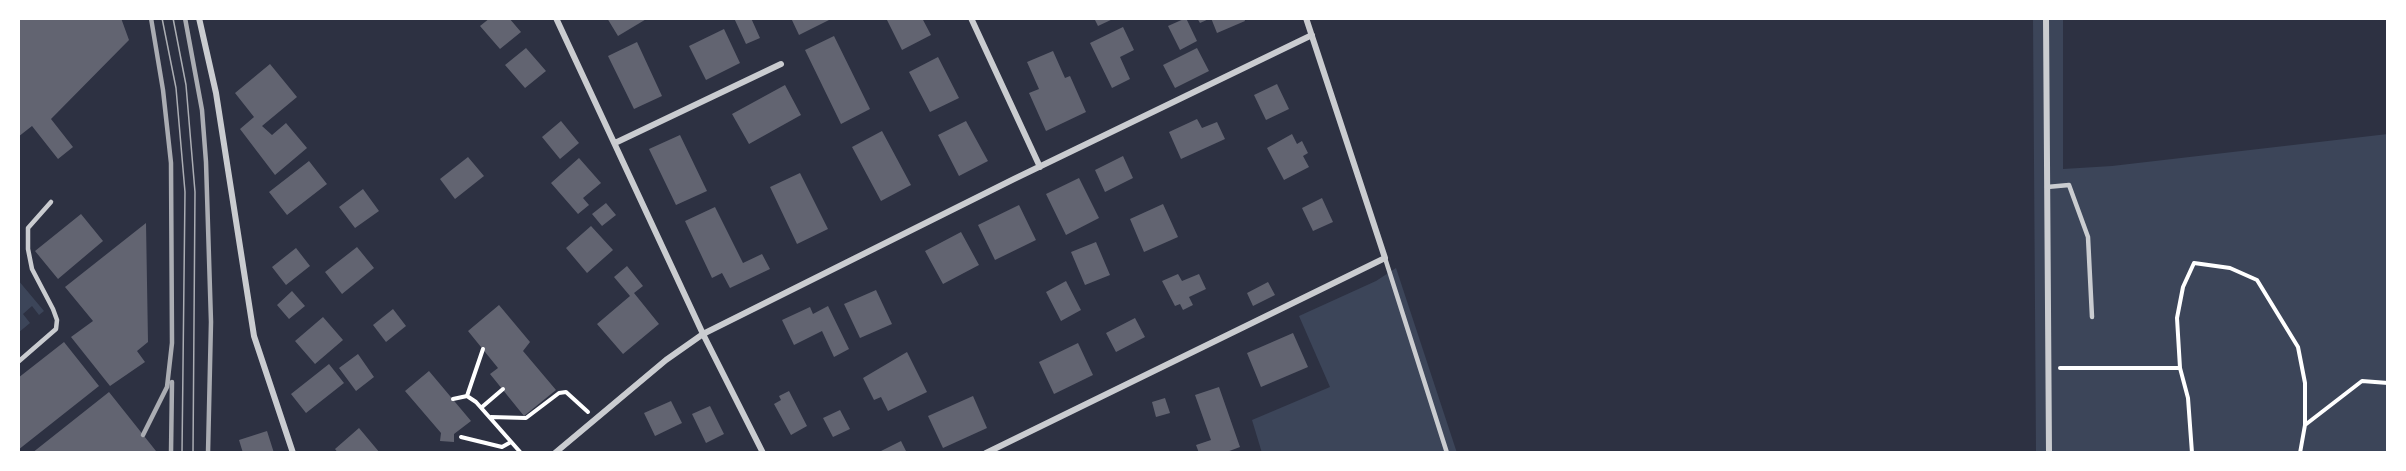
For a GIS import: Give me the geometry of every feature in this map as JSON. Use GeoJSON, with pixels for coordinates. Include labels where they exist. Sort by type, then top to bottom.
{"type":"FeatureCollection","features":[{"type":"Feature","properties":{"kind":"street"},"geometry":{"type":"LineString","coordinates":[[199,18],[216,93],[254,336],[292,453]]}},
{"type":"Feature","properties":{"kind":"street"},"geometry":{"type":"LineString","coordinates":[[556,18],[703,334],[763,453]]}},
{"type":"Feature","properties":{"kind":"street"},"geometry":{"type":"LineString","coordinates":[[970,18],[1040,167]]}},
{"type":"Feature","properties":{"kind":"street"},"geometry":{"type":"LineString","coordinates":[[986,453],[998,450],[1385,258],[1306,18]]}},
{"type":"Feature","properties":{"kind":"street"},"geometry":{"type":"LineString","coordinates":[[2046,18],[2049,453]]}},
{"type":"Feature","properties":{"kind":"street"},"geometry":{"type":"LineString","coordinates":[[555,453],[666,360],[703,334],[1312,35]]}},
{"type":"Feature","properties":{"kind":"street"},"geometry":{"type":"LineString","coordinates":[[615,143],[781,64]]}},
{"type":"Feature","properties":{"kind":"lane"},"geometry":{"type":"LineString","coordinates":[[2047,187],[2069,185],[2088,237],[2092,317]]}},
{"type":"Feature","properties":{"kind":"lane"},"geometry":{"type":"LineString","coordinates":[[18,362],[56,329],[57,320],[32,269],[28,249],[28,228],[51,202]]}},
{"type":"Feature","properties":{"kind":"lane"},"geometry":{"type":"LineString","coordinates":[[1385,258],[1447,453]]}},
{"type":"Feature","properties":{"kind":"path"},"geometry":{"type":"LineString","coordinates":[[2192,453],[2188,398],[2180,368],[2177,318],[2183,287],[2194,263],[2230,268],[2257,280],[2298,347],[2305,383],[2305,425],[2300,453]]}},
{"type":"Feature","properties":{"kind":"path"},"geometry":{"type":"LineString","coordinates":[[467,396],[483,350]]}},
{"type":"Feature","properties":{"kind":"path"},"geometry":{"type":"LineString","coordinates":[[2048,368],[2180,368]]}},
{"type":"Feature","properties":{"kind":"path"},"geometry":{"type":"LineString","coordinates":[[2305,425],[2362,381],[2388,383]]}},
{"type":"Feature","properties":{"kind":"path"},"geometry":{"type":"LineString","coordinates":[[482,407],[502,389]]}},
{"type":"Feature","properties":{"kind":"path"},"geometry":{"type":"LineString","coordinates":[[491,417],[526,418],[559,393],[566,392],[596,419]]}},
{"type":"Feature","properties":{"kind":"path"},"geometry":{"type":"LineString","coordinates":[[453,399],[460,395],[467,396],[482,407],[521,453]]}},
{"type":"Feature","properties":{"kind":"path"},"geometry":{"type":"LineString","coordinates":[[461,437],[502,447],[511,442]]}},
{"type":"Feature","properties":{"kind":"shaded area"},"geometry":{"type":"Polygon","coordinates":[[[2033,18],[2063,18],[2063,169],[2112,166],[2388,134],[2388,453],[2036,453],[2033,18]]]}},
{"type":"Feature","properties":{"kind":"shaded area"},"geometry":{"type":"Polygon","coordinates":[[[1396,268],[1457,453],[1262,453],[1252,420],[1330,387],[1299,316],[1376,281],[1396,268]]]}},
{"type":"Feature","properties":{"kind":"shaded area"},"geometry":{"type":"Polygon","coordinates":[[[18,280],[44,311],[39,315],[32,306],[23,314],[30,323],[18,333],[18,280]]]}},
{"type":"Feature","properties":{"kind":"building"},"geometry":{"type":"Polygon","coordinates":[[[18,18],[121,18],[129,40],[51,119],[73,147],[58,159],[32,126],[18,137],[18,18]]]}},
{"type":"Feature","properties":{"kind":"building"},"geometry":{"type":"Polygon","coordinates":[[[490,18],[509,18],[521,32],[500,49],[480,26],[490,18]]]}},
{"type":"Feature","properties":{"kind":"building"},"geometry":{"type":"Polygon","coordinates":[[[607,18],[648,18],[618,36],[607,18]]]}},
{"type":"Feature","properties":{"kind":"building"},"geometry":{"type":"Polygon","coordinates":[[[734,18],[751,18],[760,38],[746,44],[734,18]]]}},
{"type":"Feature","properties":{"kind":"building"},"geometry":{"type":"Polygon","coordinates":[[[791,18],[833,18],[799,35],[791,18]]]}},
{"type":"Feature","properties":{"kind":"building"},"geometry":{"type":"Polygon","coordinates":[[[886,18],[922,18],[931,35],[902,50],[886,18]]]}},
{"type":"Feature","properties":{"kind":"building"},"geometry":{"type":"Polygon","coordinates":[[[1094,18],[1115,18],[1098,26],[1094,18]]]}},
{"type":"Feature","properties":{"kind":"building"},"geometry":{"type":"Polygon","coordinates":[[[1186,18],[1197,41],[1180,50],[1168,26],[1186,18]]]}},
{"type":"Feature","properties":{"kind":"building"},"geometry":{"type":"Polygon","coordinates":[[[1197,18],[1211,18],[1200,23],[1197,18]]]}},
{"type":"Feature","properties":{"kind":"building"},"geometry":{"type":"Polygon","coordinates":[[[1211,18],[1244,18],[1245,21],[1217,33],[1211,18]]]}},
{"type":"Feature","properties":{"kind":"building"},"geometry":{"type":"Polygon","coordinates":[[[1123,27],[1134,50],[1120,57],[1130,79],[1112,88],[1090,43],[1123,27]]]}},
{"type":"Feature","properties":{"kind":"building"},"geometry":{"type":"Polygon","coordinates":[[[724,29],[740,63],[706,80],[689,46],[724,29]]]}},
{"type":"Feature","properties":{"kind":"building"},"geometry":{"type":"Polygon","coordinates":[[[834,36],[870,109],[841,124],[805,50],[834,36]]]}},
{"type":"Feature","properties":{"kind":"building"},"geometry":{"type":"Polygon","coordinates":[[[637,42],[662,96],[634,109],[608,56],[637,42]]]}},
{"type":"Feature","properties":{"kind":"building"},"geometry":{"type":"Polygon","coordinates":[[[526,48],[546,71],[525,88],[505,65],[526,48]]]}},
{"type":"Feature","properties":{"kind":"building"},"geometry":{"type":"Polygon","coordinates":[[[1197,48],[1209,71],[1175,88],[1163,65],[1197,48]]]}},
{"type":"Feature","properties":{"kind":"building"},"geometry":{"type":"Polygon","coordinates":[[[1053,51],[1065,78],[1070,76],[1086,112],[1046,131],[1029,93],[1039,89],[1027,62],[1053,51]]]}},
{"type":"Feature","properties":{"kind":"building"},"geometry":{"type":"Polygon","coordinates":[[[938,57],[959,98],[930,112],[909,72],[938,57]]]}},
{"type":"Feature","properties":{"kind":"building"},"geometry":{"type":"Polygon","coordinates":[[[270,64],[297,97],[262,126],[272,135],[286,123],[307,148],[275,175],[240,129],[254,117],[235,93],[270,64]]]}},
{"type":"Feature","properties":{"kind":"building"},"geometry":{"type":"Polygon","coordinates":[[[1277,84],[1289,109],[1266,120],[1254,95],[1277,84]]]}},
{"type":"Feature","properties":{"kind":"building"},"geometry":{"type":"Polygon","coordinates":[[[785,85],[801,115],[749,144],[732,114],[785,85]]]}},
{"type":"Feature","properties":{"kind":"building"},"geometry":{"type":"Polygon","coordinates":[[[1197,119],[1202,128],[1217,122],[1225,139],[1181,159],[1169,132],[1197,119]]]}},
{"type":"Feature","properties":{"kind":"building"},"geometry":{"type":"Polygon","coordinates":[[[561,121],[579,143],[560,159],[542,137],[561,121]]]}},
{"type":"Feature","properties":{"kind":"building"},"geometry":{"type":"Polygon","coordinates":[[[966,121],[988,161],[959,176],[938,135],[966,121]]]}},
{"type":"Feature","properties":{"kind":"building"},"geometry":{"type":"Polygon","coordinates":[[[882,131],[911,185],[881,201],[852,147],[882,131]]]}},
{"type":"Feature","properties":{"kind":"building"},"geometry":{"type":"Polygon","coordinates":[[[1292,134],[1297,144],[1302,141],[1308,153],[1303,156],[1309,167],[1284,180],[1267,148],[1292,134]]]}},
{"type":"Feature","properties":{"kind":"building"},"geometry":{"type":"Polygon","coordinates":[[[680,135],[707,191],[676,205],[649,149],[680,135]]]}},
{"type":"Feature","properties":{"kind":"building"},"geometry":{"type":"Polygon","coordinates":[[[1123,156],[1133,178],[1105,192],[1095,170],[1123,156]]]}},
{"type":"Feature","properties":{"kind":"building"},"geometry":{"type":"Polygon","coordinates":[[[468,157],[484,176],[455,199],[440,179],[468,157]]]}},
{"type":"Feature","properties":{"kind":"building"},"geometry":{"type":"Polygon","coordinates":[[[579,158],[601,183],[583,198],[589,205],[578,214],[551,183],[579,158]]]}},
{"type":"Feature","properties":{"kind":"building"},"geometry":{"type":"Polygon","coordinates":[[[309,161],[327,184],[287,215],[269,192],[309,161]]]}},
{"type":"Feature","properties":{"kind":"building"},"geometry":{"type":"Polygon","coordinates":[[[800,173],[828,229],[797,244],[770,187],[800,173]]]}},
{"type":"Feature","properties":{"kind":"building"},"geometry":{"type":"Polygon","coordinates":[[[1079,178],[1099,218],[1066,235],[1046,194],[1079,178]]]}},
{"type":"Feature","properties":{"kind":"building"},"geometry":{"type":"Polygon","coordinates":[[[363,189],[379,211],[355,228],[339,207],[363,189]]]}},
{"type":"Feature","properties":{"kind":"building"},"geometry":{"type":"Polygon","coordinates":[[[1322,198],[1333,222],[1313,231],[1302,208],[1322,198]]]}},
{"type":"Feature","properties":{"kind":"building"},"geometry":{"type":"Polygon","coordinates":[[[606,203],[616,215],[602,226],[592,214],[606,203]]]}},
{"type":"Feature","properties":{"kind":"building"},"geometry":{"type":"Polygon","coordinates":[[[1163,204],[1178,237],[1144,252],[1130,219],[1163,204]]]}},
{"type":"Feature","properties":{"kind":"building"},"geometry":{"type":"Polygon","coordinates":[[[1019,205],[1036,240],[995,260],[978,225],[1019,205]]]}},
{"type":"Feature","properties":{"kind":"building"},"geometry":{"type":"Polygon","coordinates":[[[715,207],[743,263],[762,254],[770,269],[730,288],[722,273],[712,278],[685,221],[715,207]]]}},
{"type":"Feature","properties":{"kind":"building"},"geometry":{"type":"Polygon","coordinates":[[[81,214],[103,241],[58,279],[35,251],[81,214]]]}},
{"type":"Feature","properties":{"kind":"building"},"geometry":{"type":"Polygon","coordinates":[[[146,223],[148,342],[137,351],[145,362],[110,386],[71,337],[93,321],[65,287],[146,223]]]}},
{"type":"Feature","properties":{"kind":"building"},"geometry":{"type":"Polygon","coordinates":[[[591,226],[613,250],[587,273],[566,248],[591,226]]]}},
{"type":"Feature","properties":{"kind":"building"},"geometry":{"type":"Polygon","coordinates":[[[961,232],[979,265],[943,284],[925,251],[961,232]]]}},
{"type":"Feature","properties":{"kind":"building"},"geometry":{"type":"Polygon","coordinates":[[[1096,242],[1110,275],[1085,285],[1071,252],[1096,242]]]}},
{"type":"Feature","properties":{"kind":"building"},"geometry":{"type":"Polygon","coordinates":[[[357,247],[374,268],[342,294],[325,272],[357,247]]]}},
{"type":"Feature","properties":{"kind":"building"},"geometry":{"type":"Polygon","coordinates":[[[296,248],[310,266],[286,285],[272,267],[296,248]]]}},
{"type":"Feature","properties":{"kind":"building"},"geometry":{"type":"Polygon","coordinates":[[[627,266],[643,286],[634,293],[659,324],[623,354],[597,324],[630,296],[614,277],[627,266]]]}},
{"type":"Feature","properties":{"kind":"building"},"geometry":{"type":"Polygon","coordinates":[[[1178,274],[1182,281],[1199,274],[1206,289],[1189,297],[1193,305],[1183,310],[1180,304],[1175,306],[1162,281],[1178,274]]]}},
{"type":"Feature","properties":{"kind":"building"},"geometry":{"type":"Polygon","coordinates":[[[1066,281],[1081,310],[1061,321],[1046,292],[1066,281]]]}},
{"type":"Feature","properties":{"kind":"building"},"geometry":{"type":"Polygon","coordinates":[[[1268,282],[1275,295],[1253,306],[1247,293],[1268,282]]]}},
{"type":"Feature","properties":{"kind":"building"},"geometry":{"type":"Polygon","coordinates":[[[876,290],[892,324],[860,338],[844,304],[876,290]]]}},
{"type":"Feature","properties":{"kind":"building"},"geometry":{"type":"Polygon","coordinates":[[[292,291],[305,306],[289,319],[277,305],[292,291]]]}},
{"type":"Feature","properties":{"kind":"building"},"geometry":{"type":"Polygon","coordinates":[[[499,305],[530,342],[523,351],[556,390],[524,416],[490,374],[498,368],[468,331],[499,305]]]}},
{"type":"Feature","properties":{"kind":"building"},"geometry":{"type":"Polygon","coordinates":[[[828,306],[849,349],[834,357],[822,331],[794,345],[782,320],[810,307],[813,314],[828,306]]]}},
{"type":"Feature","properties":{"kind":"building"},"geometry":{"type":"Polygon","coordinates":[[[393,309],[406,326],[386,342],[373,325],[393,309]]]}},
{"type":"Feature","properties":{"kind":"building"},"geometry":{"type":"Polygon","coordinates":[[[323,317],[343,340],[315,364],[295,341],[323,317]]]}},
{"type":"Feature","properties":{"kind":"building"},"geometry":{"type":"Polygon","coordinates":[[[1135,318],[1145,337],[1116,352],[1106,333],[1135,318]]]}},
{"type":"Feature","properties":{"kind":"building"},"geometry":{"type":"Polygon","coordinates":[[[1293,333],[1308,367],[1261,387],[1247,353],[1293,333]]]}},
{"type":"Feature","properties":{"kind":"building"},"geometry":{"type":"Polygon","coordinates":[[[64,342],[99,386],[18,450],[18,378],[64,342]]]}},
{"type":"Feature","properties":{"kind":"building"},"geometry":{"type":"Polygon","coordinates":[[[1078,343],[1093,375],[1054,394],[1039,362],[1078,343]]]}},
{"type":"Feature","properties":{"kind":"building"},"geometry":{"type":"Polygon","coordinates":[[[907,352],[927,392],[888,411],[881,397],[874,400],[863,378],[907,352]]]}},
{"type":"Feature","properties":{"kind":"building"},"geometry":{"type":"Polygon","coordinates":[[[358,354],[374,377],[356,391],[339,368],[358,354]]]}},
{"type":"Feature","properties":{"kind":"building"},"geometry":{"type":"Polygon","coordinates":[[[329,364],[344,383],[306,413],[291,394],[329,364]]]}},
{"type":"Feature","properties":{"kind":"building"},"geometry":{"type":"Polygon","coordinates":[[[429,371],[471,421],[454,434],[454,442],[440,441],[441,433],[405,391],[429,371]]]}},
{"type":"Feature","properties":{"kind":"building"},"geometry":{"type":"Polygon","coordinates":[[[1219,387],[1240,447],[1224,453],[1199,453],[1196,445],[1211,440],[1195,395],[1219,387]]]}},
{"type":"Feature","properties":{"kind":"building"},"geometry":{"type":"Polygon","coordinates":[[[789,391],[807,426],[791,435],[774,404],[781,400],[779,396],[789,391]]]}},
{"type":"Feature","properties":{"kind":"building"},"geometry":{"type":"Polygon","coordinates":[[[109,392],[156,451],[154,453],[32,453],[109,392]]]}},
{"type":"Feature","properties":{"kind":"building"},"geometry":{"type":"Polygon","coordinates":[[[973,396],[987,428],[943,448],[928,416],[973,396]]]}},
{"type":"Feature","properties":{"kind":"building"},"geometry":{"type":"Polygon","coordinates":[[[1165,398],[1170,413],[1156,417],[1152,402],[1165,398]]]}},
{"type":"Feature","properties":{"kind":"building"},"geometry":{"type":"Polygon","coordinates":[[[671,401],[682,423],[655,436],[644,413],[671,401]]]}},
{"type":"Feature","properties":{"kind":"building"},"geometry":{"type":"Polygon","coordinates":[[[710,406],[724,434],[706,443],[692,414],[710,406]]]}},
{"type":"Feature","properties":{"kind":"building"},"geometry":{"type":"Polygon","coordinates":[[[840,410],[850,429],[833,437],[823,418],[840,410]]]}},
{"type":"Feature","properties":{"kind":"building"},"geometry":{"type":"Polygon","coordinates":[[[359,428],[380,453],[338,453],[335,449],[359,428]]]}},
{"type":"Feature","properties":{"kind":"building"},"geometry":{"type":"Polygon","coordinates":[[[267,431],[274,453],[243,453],[239,440],[267,431]]]}},
{"type":"Feature","properties":{"kind":"building"},"geometry":{"type":"Polygon","coordinates":[[[901,441],[907,453],[877,453],[901,441]]]}},
{"type":"Feature","properties":{"kind":"tram line"},"geometry":{"type":"LineString","coordinates":[[162,18],[176,88],[185,192],[182,453]]}},
{"type":"Feature","properties":{"kind":"tram line"},"geometry":{"type":"LineString","coordinates":[[173,18],[186,85],[195,192],[193,453]]}},
{"type":"Feature","properties":{"kind":"railway"},"geometry":{"type":"LineString","coordinates":[[143,435],[167,387],[172,343],[171,163],[163,90],[151,18]]}},
{"type":"Feature","properties":{"kind":"railway"},"geometry":{"type":"LineString","coordinates":[[185,18],[202,110],[206,162],[211,322],[208,453]]}},
{"type":"Feature","properties":{"kind":"railway"},"geometry":{"type":"LineString","coordinates":[[171,453],[172,382]]}}]}
